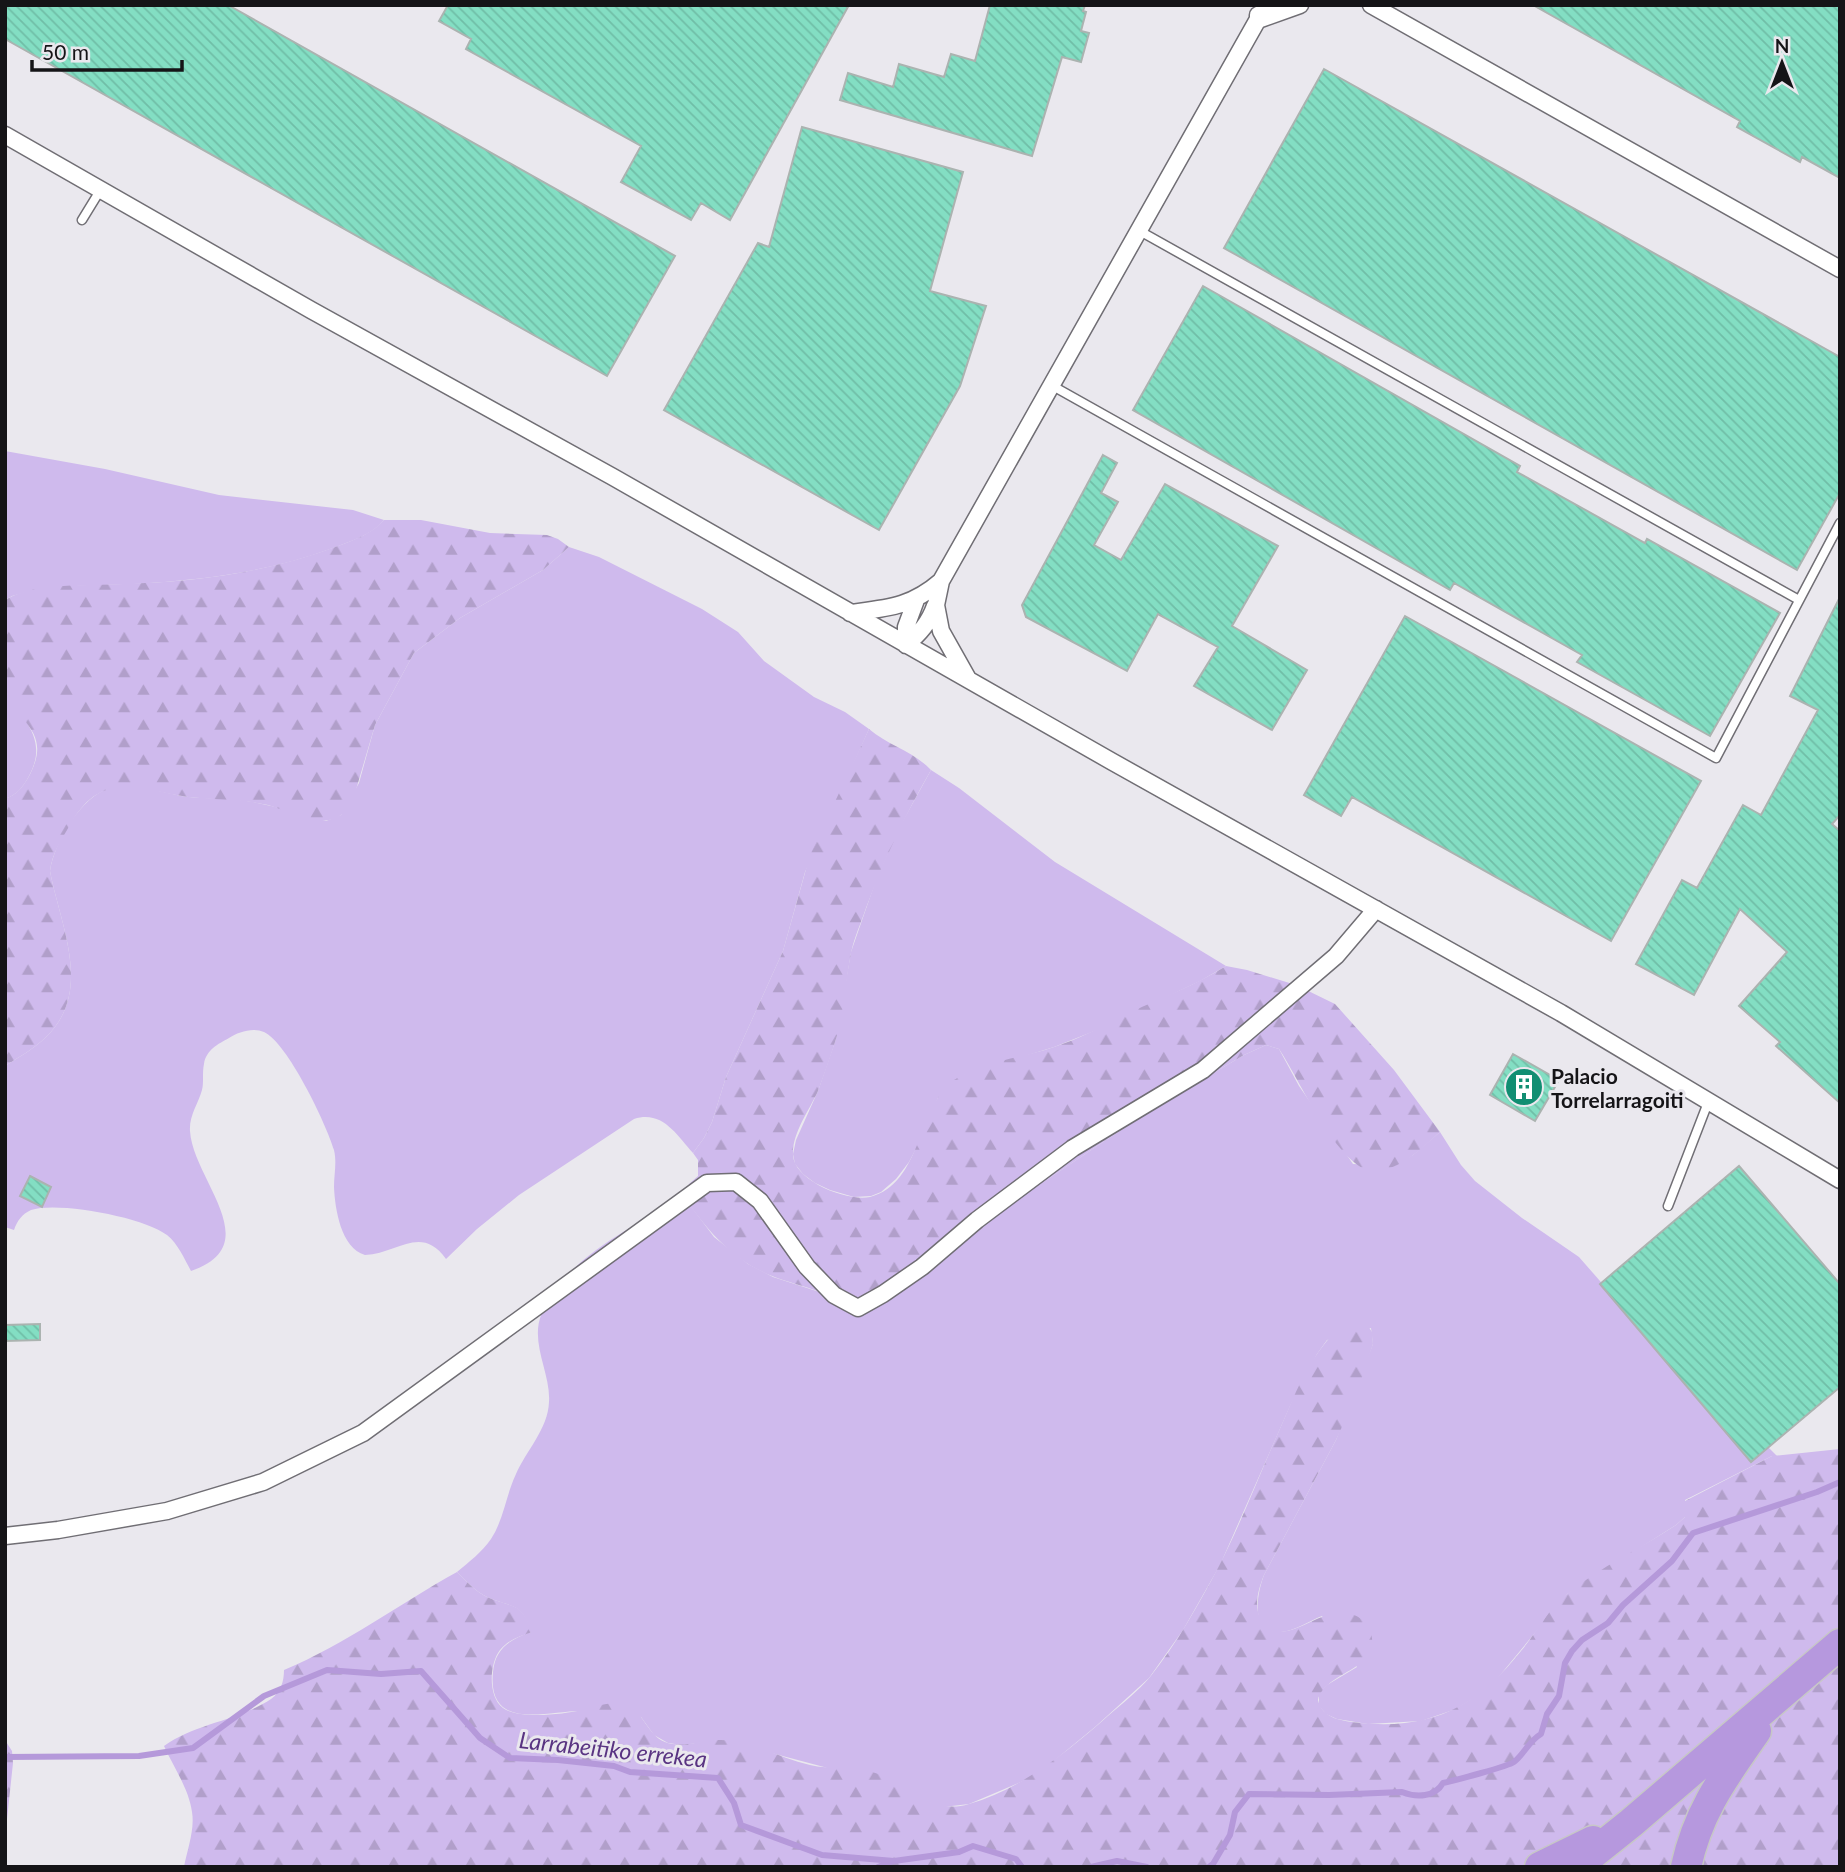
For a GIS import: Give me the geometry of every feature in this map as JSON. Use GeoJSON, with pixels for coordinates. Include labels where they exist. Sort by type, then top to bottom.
{"type":"FeatureCollection","features":[{"type":"Feature","properties":{"kind":"highway"},"geometry":{"type":"LineString","coordinates":[[1576,1867],[1840,1644]]}},
{"type":"Feature","properties":{"kind":"highway"},"geometry":{"type":"LineString","coordinates":[[1686,1867],[1692,1840],[1703,1812],[1778,1699]]}},
{"type":"Feature","properties":{"kind":"highway"},"geometry":{"type":"LineString","coordinates":[[1540,1867],[1631,1823]]}},
{"type":"Feature","properties":{"kind":"street"},"geometry":{"type":"LineString","coordinates":[[906,645],[929,622],[941,581],[1261,10],[1300,5]]}},
{"type":"Feature","properties":{"kind":"street"},"geometry":{"type":"LineString","coordinates":[[1371,5],[1840,269]]}},
{"type":"Feature","properties":{"kind":"street"},"geometry":{"type":"LineString","coordinates":[[5,135],[1561,1013],[1840,1180]]}},
{"type":"Feature","properties":{"kind":"street"},"geometry":{"type":"LineString","coordinates":[[850,613],[899,607],[916,600],[941,581]]}},
{"type":"Feature","properties":{"kind":"street"},"geometry":{"type":"LineString","coordinates":[[906,645],[906,627],[916,600]]}},
{"type":"Feature","properties":{"kind":"street"},"geometry":{"type":"LineString","coordinates":[[936,605],[941,631],[969,680]]}},
{"type":"Feature","properties":{"kind":"street"},"geometry":{"type":"LineString","coordinates":[[5,1536],[58,1530],[167,1511],[263,1482],[363,1433],[706,1183],[736,1182],[760,1200],[807,1267],[834,1294],[858,1308],[922,1267],[977,1220],[1073,1148],[1203,1070],[1336,956],[1376,909]]}},
{"type":"Feature","properties":{"kind":"lane"},"geometry":{"type":"LineString","coordinates":[[82,220],[101,188]]}},
{"type":"Feature","properties":{"kind":"lane"},"geometry":{"type":"LineString","coordinates":[[1138,230],[1799,600]]}},
{"type":"Feature","properties":{"kind":"lane"},"geometry":{"type":"LineString","coordinates":[[1051,385],[1716,758],[1840,523]]}},
{"type":"Feature","properties":{"kind":"lane"},"geometry":{"type":"LineString","coordinates":[[1668,1206],[1709,1101]]}},
{"type":"Feature","properties":{"kind":"green space"},"geometry":{"type":"Polygon","coordinates":[[[5,451],[105,469],[219,495],[353,510],[384,520],[367,534],[347,543],[260,569],[185,580],[42,589],[12,596],[5,604],[5,451]]]}},
{"type":"Feature","properties":{"kind":"green space"},"geometry":{"type":"Polygon","coordinates":[[[384,520],[421,520],[490,533],[547,535],[569,547],[543,570],[460,618],[414,653],[375,725],[353,800],[337,817],[314,820],[258,803],[188,797],[123,787],[96,795],[83,806],[58,846],[50,871],[70,957],[68,999],[60,1019],[46,1037],[5,1066],[5,799],[16,793],[26,782],[35,762],[37,749],[36,739],[11,703],[6,691],[4,645],[7,599],[48,587],[178,581],[259,569],[286,563],[357,539],[384,520]]]}},
{"type":"Feature","properties":{"kind":"green space"},"geometry":{"type":"Polygon","coordinates":[[[569,547],[599,557],[702,609],[738,632],[764,661],[814,697],[845,712],[869,729],[805,872],[783,951],[726,1077],[712,1122],[693,1153],[660,1121],[644,1117],[634,1119],[519,1195],[477,1229],[446,1259],[437,1249],[427,1243],[418,1242],[365,1255],[350,1245],[341,1227],[334,1187],[334,1150],[315,1104],[284,1051],[264,1032],[250,1030],[225,1040],[207,1055],[203,1067],[202,1090],[191,1120],[194,1150],[225,1228],[224,1245],[213,1260],[191,1271],[178,1247],[167,1235],[140,1222],[100,1212],[43,1208],[25,1214],[14,1230],[5,1227],[5,1066],[46,1037],[60,1019],[68,999],[70,957],[50,871],[57,847],[79,810],[99,793],[110,788],[130,786],[189,797],[253,802],[326,821],[341,815],[359,783],[375,725],[414,653],[460,618],[543,570],[569,547]]]}},
{"type":"Feature","properties":{"kind":"green space"},"geometry":{"type":"Polygon","coordinates":[[[5,690],[31,730],[36,751],[34,763],[24,784],[16,793],[5,799],[5,690]]]}},
{"type":"Feature","properties":{"kind":"green space"},"geometry":{"type":"Polygon","coordinates":[[[869,729],[917,758],[931,770],[912,804],[866,908],[852,947],[835,1042],[818,1091],[795,1139],[793,1155],[796,1164],[812,1181],[836,1193],[860,1198],[870,1197],[887,1189],[900,1177],[910,1161],[933,1107],[942,1092],[954,1080],[977,1068],[1074,1040],[1226,966],[1296,985],[1335,1004],[1394,1070],[1440,1132],[1411,1157],[1394,1166],[1376,1171],[1362,1168],[1334,1141],[1279,1049],[1266,1045],[1244,1055],[1151,1110],[1045,1181],[931,1250],[902,1271],[862,1315],[830,1296],[772,1276],[745,1262],[712,1233],[684,1197],[689,1184],[698,1176],[698,1160],[693,1153],[712,1122],[726,1077],[783,951],[810,855],[869,729]]]}},
{"type":"Feature","properties":{"kind":"green space"},"geometry":{"type":"Polygon","coordinates":[[[931,770],[959,788],[1055,862],[1226,966],[1097,1030],[1054,1047],[964,1075],[938,1098],[920,1141],[896,1179],[881,1192],[871,1196],[854,1197],[815,1183],[795,1164],[793,1154],[836,1039],[851,952],[876,880],[898,830],[931,770]]]}},
{"type":"Feature","properties":{"kind":"green space"},"geometry":{"type":"Polygon","coordinates":[[[1266,1045],[1279,1049],[1299,1086],[1353,1164],[1394,1166],[1413,1155],[1440,1132],[1475,1181],[1522,1218],[1579,1257],[1614,1297],[1777,1456],[1772,1456],[1685,1500],[1685,1517],[1567,1594],[1496,1680],[1482,1693],[1456,1709],[1421,1721],[1368,1724],[1337,1719],[1326,1714],[1319,1706],[1319,1693],[1357,1667],[1322,1616],[1291,1630],[1271,1631],[1264,1627],[1260,1620],[1258,1602],[1264,1575],[1336,1440],[1373,1344],[1371,1328],[1327,1340],[1317,1354],[1290,1406],[1220,1565],[1183,1630],[1149,1678],[1044,1769],[1021,1782],[969,1804],[943,1807],[824,1767],[722,1740],[682,1745],[668,1743],[654,1735],[641,1717],[588,1711],[522,1714],[509,1711],[499,1703],[494,1691],[494,1664],[505,1646],[531,1632],[528,1622],[515,1607],[483,1595],[457,1572],[491,1539],[520,1465],[545,1421],[549,1391],[539,1346],[539,1324],[553,1293],[567,1275],[584,1260],[623,1232],[684,1197],[714,1237],[748,1264],[773,1277],[838,1298],[887,1287],[902,1271],[931,1250],[1045,1181],[1151,1110],[1244,1055],[1266,1045]]]}},
{"type":"Feature","properties":{"kind":"green space"},"geometry":{"type":"Polygon","coordinates":[[[1356,1322],[1366,1323],[1372,1332],[1373,1344],[1356,1396],[1336,1440],[1264,1575],[1257,1598],[1261,1619],[1272,1631],[1283,1632],[1322,1617],[1343,1613],[1357,1616],[1369,1627],[1372,1646],[1368,1655],[1323,1690],[1318,1700],[1324,1711],[1334,1718],[1347,1721],[1386,1724],[1431,1718],[1451,1710],[1470,1700],[1504,1670],[1568,1593],[1685,1517],[1685,1501],[1772,1456],[1840,1449],[1840,1867],[184,1867],[192,1833],[192,1812],[184,1786],[164,1746],[176,1738],[245,1712],[271,1699],[281,1686],[284,1670],[351,1636],[457,1572],[483,1595],[516,1607],[524,1615],[532,1632],[507,1644],[500,1650],[494,1663],[492,1680],[495,1696],[498,1703],[510,1712],[553,1714],[609,1704],[625,1705],[637,1712],[654,1734],[665,1742],[686,1744],[714,1740],[732,1741],[810,1765],[864,1770],[884,1777],[930,1802],[942,1805],[969,1804],[1008,1789],[1077,1742],[1135,1692],[1160,1664],[1219,1566],[1306,1371],[1332,1335],[1356,1322]]]}},
{"type":"Feature","properties":{"kind":"green space"},"geometry":{"type":"Polygon","coordinates":[[[5,1740],[12,1751],[13,1763],[5,1838],[5,1740]]]}},
{"type":"Feature","properties":{"kind":"building"},"geometry":{"type":"Polygon","coordinates":[[[5,5],[228,5],[675,256],[607,376],[5,39],[5,5]]]}},
{"type":"Feature","properties":{"kind":"building"},"geometry":{"type":"Polygon","coordinates":[[[448,5],[849,5],[730,220],[701,203],[691,220],[621,182],[641,146],[466,49],[471,39],[439,21],[448,5]]]}},
{"type":"Feature","properties":{"kind":"building"},"geometry":{"type":"Polygon","coordinates":[[[990,5],[1085,5],[1081,31],[1089,33],[1081,62],[1062,57],[1032,156],[840,100],[848,73],[893,87],[899,64],[944,77],[951,54],[975,61],[990,5]]]}},
{"type":"Feature","properties":{"kind":"building"},"geometry":{"type":"Polygon","coordinates":[[[1533,5],[1840,5],[1840,178],[1802,157],[1800,162],[1737,127],[1740,121],[1533,5]]]}},
{"type":"Feature","properties":{"kind":"building"},"geometry":{"type":"Polygon","coordinates":[[[1324,69],[1840,357],[1840,493],[1797,570],[1224,248],[1324,69]]]}},
{"type":"Feature","properties":{"kind":"building"},"geometry":{"type":"Polygon","coordinates":[[[802,127],[963,172],[930,291],[986,306],[960,386],[879,530],[664,410],[758,243],[769,247],[802,127]]]}},
{"type":"Feature","properties":{"kind":"building"},"geometry":{"type":"Polygon","coordinates":[[[1203,286],[1520,466],[1517,472],[1645,543],[1647,539],[1780,613],[1710,736],[1577,662],[1582,655],[1454,583],[1450,590],[1133,410],[1203,286]]]}},
{"type":"Feature","properties":{"kind":"building"},"geometry":{"type":"Polygon","coordinates":[[[1103,455],[1117,463],[1101,493],[1118,502],[1094,545],[1121,560],[1165,484],[1278,546],[1232,626],[1307,670],[1272,730],[1194,686],[1218,647],[1158,614],[1127,671],[1026,617],[1022,605],[1103,455]]]}},
{"type":"Feature","properties":{"kind":"building"},"geometry":{"type":"Polygon","coordinates":[[[1840,597],[1840,815],[1832,824],[1840,831],[1840,1103],[1776,1046],[1780,1042],[1739,1006],[1787,952],[1740,909],[1694,995],[1636,964],[1682,880],[1697,888],[1743,805],[1761,815],[1818,710],[1790,696],[1840,597]]]}},
{"type":"Feature","properties":{"kind":"building"},"geometry":{"type":"Polygon","coordinates":[[[1405,616],[1701,781],[1611,941],[1352,797],[1341,816],[1304,795],[1405,616]]]}},
{"type":"Feature","properties":{"kind":"building","name":"Palacio Torrelarragoiti"},"geometry":{"type":"Polygon","coordinates":[[[1513,1054],[1559,1080],[1535,1121],[1490,1095],[1513,1054]]]}},
{"type":"Feature","properties":{"kind":"building"},"geometry":{"type":"Polygon","coordinates":[[[1739,1166],[1840,1284],[1840,1387],[1751,1462],[1600,1284],[1739,1166]]]}},
{"type":"Feature","properties":{"kind":"building"},"geometry":{"type":"Polygon","coordinates":[[[30,1176],[51,1187],[42,1207],[20,1196],[30,1176]]]}},
{"type":"Feature","properties":{"kind":"building"},"geometry":{"type":"Polygon","coordinates":[[[40,1324],[40,1340],[5,1341],[5,1325],[40,1324]]]}},
{"type":"Feature","properties":{"kind":"waterway","name":"Larrabeitiko errekea"},"geometry":{"type":"LineString","coordinates":[[1209,1867],[1230,1835],[1235,1812],[1249,1794],[1402,1792],[1425,1795],[1440,1788],[1443,1783],[1514,1762],[1541,1734],[1547,1714],[1559,1696],[1565,1663],[1572,1651],[1582,1640],[1608,1623],[1623,1605],[1672,1561],[1693,1533],[1840,1482]]}},
{"type":"Feature","properties":{"kind":"waterway","name":"Larrabeitiko errekea"},"geometry":{"type":"LineString","coordinates":[[5,1757],[139,1756],[193,1748],[264,1696],[327,1670],[381,1674],[421,1671],[480,1738],[510,1758],[558,1760],[614,1766],[630,1772],[718,1778],[734,1803],[741,1825],[822,1855],[894,1861],[959,1852],[973,1846],[1016,1859],[1022,1867]]}},
{"type":"Feature","properties":{"kind":"waterway","name":"Larrabeitiko errekea"},"geometry":{"type":"LineString","coordinates":[[878,1867],[893,1861]]}},
{"type":"Feature","properties":{"kind":"waterway","name":"Larrabeitiko errekea"},"geometry":{"type":"LineString","coordinates":[[1091,1867],[1117,1861],[1147,1867]]}},
{"type":"Feature","properties":{"kind":"place","name":"Palacio Torrelarragoiti"},"geometry":{"type":"Point","coordinates":[1524,1087]}}]}
